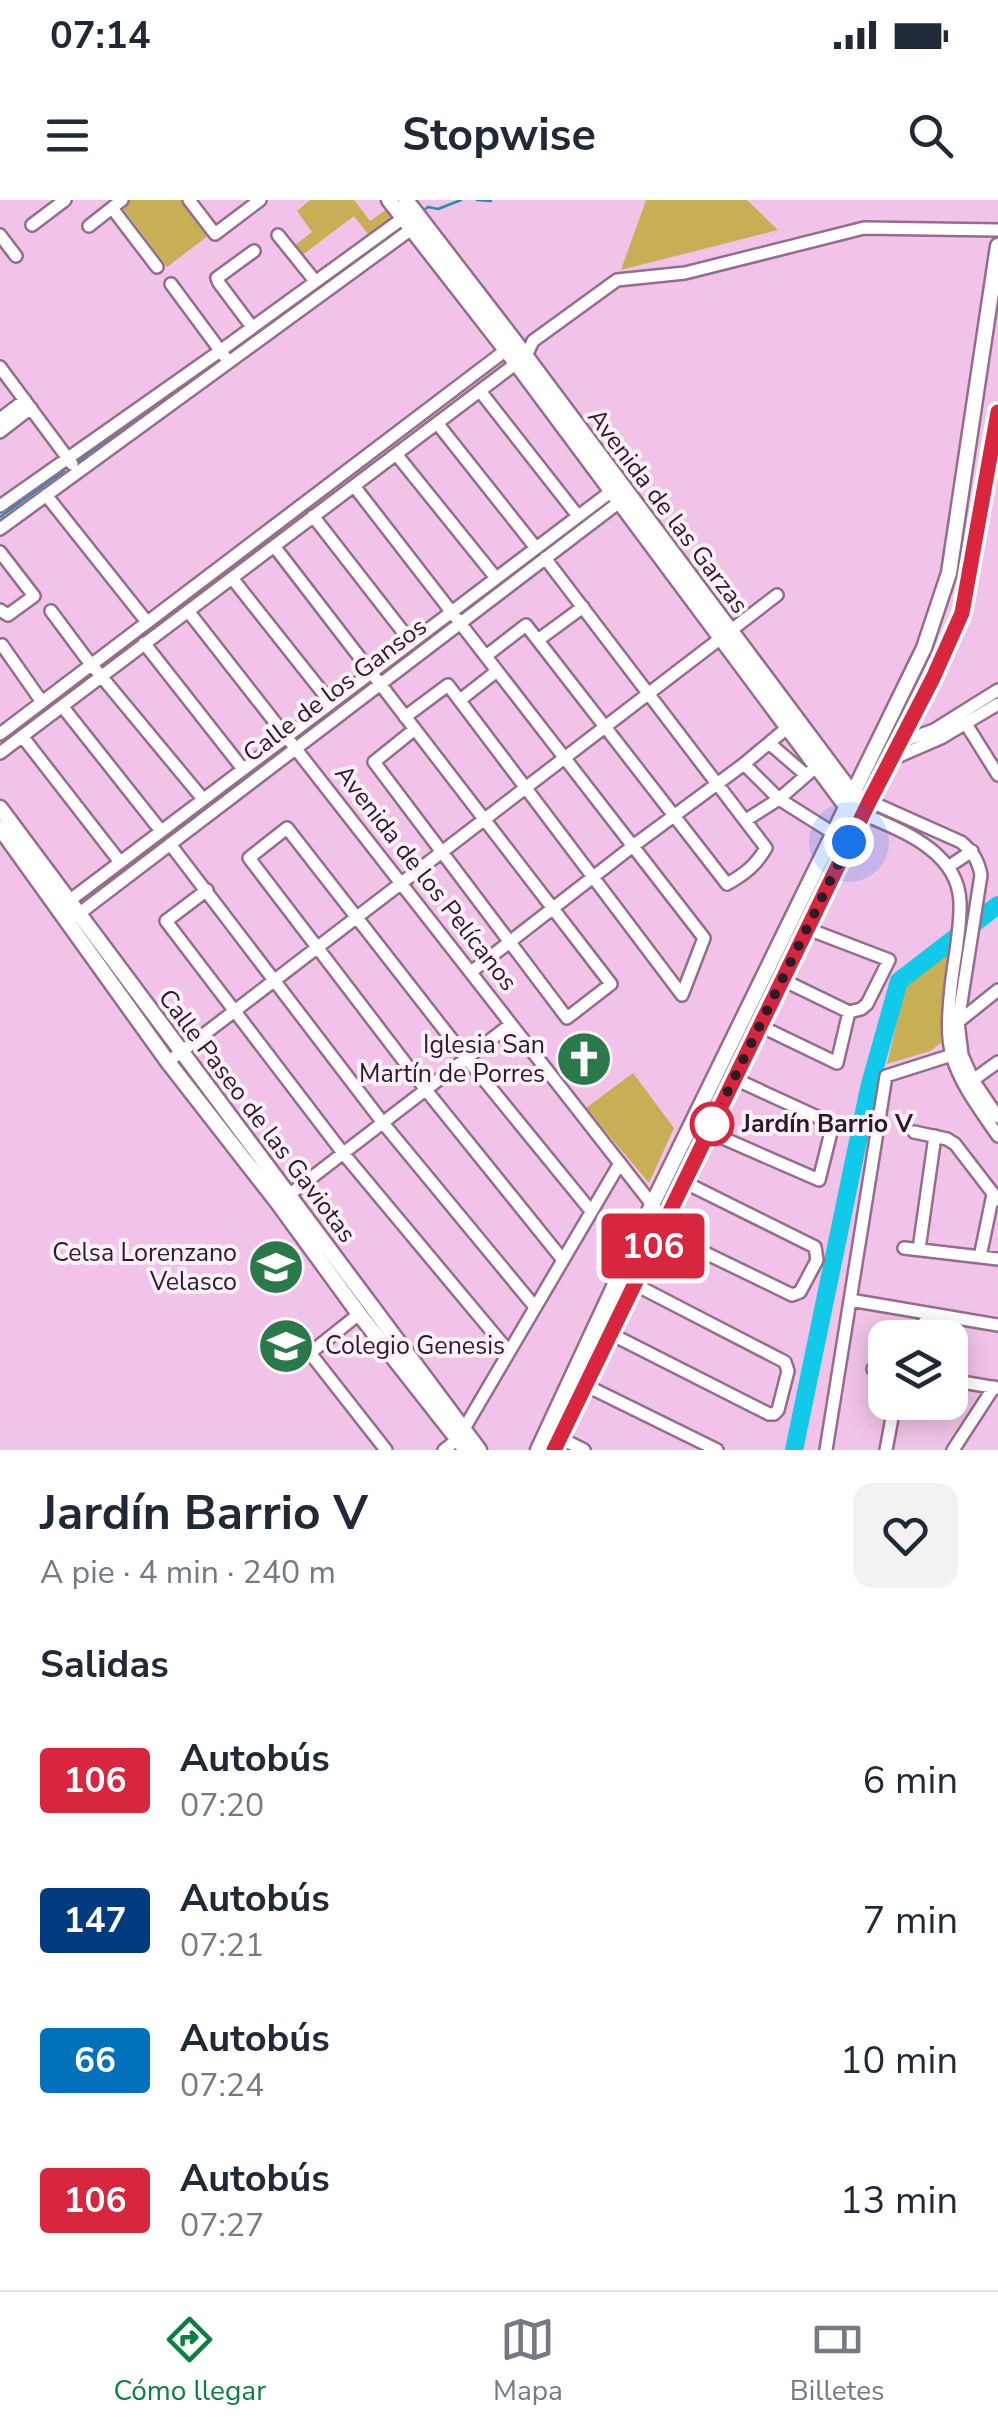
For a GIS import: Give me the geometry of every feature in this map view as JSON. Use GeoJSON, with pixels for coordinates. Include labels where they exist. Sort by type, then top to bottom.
{"type":"FeatureCollection","features":[{"type":"Feature","properties":{"kind":"main road","name":"Avenida de las Garzas"},"geometry":{"type":"LineString","coordinates":[[389,200],[411,216],[511,346],[849,799]]}},
{"type":"Feature","properties":{"kind":"main road"},"geometry":{"type":"LineString","coordinates":[[546,1447],[652,1205],[924,648],[949,573],[998,246]]}},
{"type":"Feature","properties":{"kind":"main road"},"geometry":{"type":"LineString","coordinates":[[546,1447],[611,1334],[962,613],[998,412]]}},
{"type":"Feature","properties":{"kind":"main road"},"geometry":{"type":"LineString","coordinates":[[792,724],[811,771],[866,808]]}},
{"type":"Feature","properties":{"kind":"main road","name":"Calle Paseo de las Gaviotas"},"geometry":{"type":"LineString","coordinates":[[0,808],[174,1057],[462,1439]]}},
{"type":"Feature","properties":{"kind":"main road","name":"Calle Paseo de las Gaviotas"},"geometry":{"type":"LineString","coordinates":[[0,828],[69,911]]}},
{"type":"Feature","properties":{"kind":"main road","name":"Calle Paseo de las Gaviotas"},"geometry":{"type":"LineString","coordinates":[[283,1199],[359,1314],[462,1439],[480,1450]]}},
{"type":"Feature","properties":{"kind":"street"},"geometry":{"type":"LineString","coordinates":[[32,225],[65,200]]}},
{"type":"Feature","properties":{"kind":"street"},"geometry":{"type":"LineString","coordinates":[[189,200],[216,234],[260,200]]}},
{"type":"Feature","properties":{"kind":"street"},"geometry":{"type":"LineString","coordinates":[[89,226],[117,204],[156,266]]}},
{"type":"Feature","properties":{"kind":"street"},"geometry":{"type":"LineString","coordinates":[[0,506],[411,216]]}},
{"type":"Feature","properties":{"kind":"street"},"geometry":{"type":"LineString","coordinates":[[0,529],[228,362],[411,216]]}},
{"type":"Feature","properties":{"kind":"street"},"geometry":{"type":"LineString","coordinates":[[0,753],[521,360],[533,341],[617,280],[685,274],[864,228],[998,230]]}},
{"type":"Feature","properties":{"kind":"street"},"geometry":{"type":"LineString","coordinates":[[278,234],[315,281]]}},
{"type":"Feature","properties":{"kind":"street"},"geometry":{"type":"LineString","coordinates":[[2,242],[16,256]]}},
{"type":"Feature","properties":{"kind":"street"},"geometry":{"type":"LineString","coordinates":[[252,328],[218,278],[254,251]]}},
{"type":"Feature","properties":{"kind":"street"},"geometry":{"type":"LineString","coordinates":[[171,284],[228,362]]}},
{"type":"Feature","properties":{"kind":"street"},"geometry":{"type":"LineString","coordinates":[[0,734],[511,346],[533,341]]}},
{"type":"Feature","properties":{"kind":"street"},"geometry":{"type":"LineString","coordinates":[[0,367],[78,472]]}},
{"type":"Feature","properties":{"kind":"street"},"geometry":{"type":"LineString","coordinates":[[480,391],[578,516]]}},
{"type":"Feature","properties":{"kind":"street"},"geometry":{"type":"LineString","coordinates":[[0,419],[28,404]]}},
{"type":"Feature","properties":{"kind":"street"},"geometry":{"type":"LineString","coordinates":[[0,432],[28,404]]}},
{"type":"Feature","properties":{"kind":"street"},"geometry":{"type":"LineString","coordinates":[[438,422],[536,548]]}},
{"type":"Feature","properties":{"kind":"street"},"geometry":{"type":"LineString","coordinates":[[396,454],[496,578]]}},
{"type":"Feature","properties":{"kind":"street"},"geometry":{"type":"LineString","coordinates":[[354,486],[704,938],[682,995],[448,685],[405,717]]}},
{"type":"Feature","properties":{"kind":"street"},"geometry":{"type":"LineString","coordinates":[[69,911],[120,862],[286,736],[578,516],[620,493]]}},
{"type":"Feature","properties":{"kind":"street","name":"Calle de los Gansos"},"geometry":{"type":"LineString","coordinates":[[69,911],[170,844],[545,558],[620,493]]}},
{"type":"Feature","properties":{"kind":"street"},"geometry":{"type":"LineString","coordinates":[[46,495],[147,622]]}},
{"type":"Feature","properties":{"kind":"street"},"geometry":{"type":"LineString","coordinates":[[313,516],[412,642]]}},
{"type":"Feature","properties":{"kind":"street"},"geometry":{"type":"LineString","coordinates":[[274,546],[611,984],[567,1018],[374,762],[414,729]]}},
{"type":"Feature","properties":{"kind":"street"},"geometry":{"type":"LineString","coordinates":[[0,552],[34,596],[8,615],[0,610]]}},
{"type":"Feature","properties":{"kind":"street"},"geometry":{"type":"LineString","coordinates":[[486,656],[526,624],[727,884],[758,862],[766,848],[545,558]]}},
{"type":"Feature","properties":{"kind":"street"},"geometry":{"type":"LineString","coordinates":[[232,578],[330,703]]}},
{"type":"Feature","properties":{"kind":"street"},"geometry":{"type":"LineString","coordinates":[[174,1057],[777,595]]}},
{"type":"Feature","properties":{"kind":"street"},"geometry":{"type":"LineString","coordinates":[[538,640],[582,607]]}},
{"type":"Feature","properties":{"kind":"street","name":"Avenida de los Pelícanos"},"geometry":{"type":"LineString","coordinates":[[188,611],[620,1163],[663,1226]]}},
{"type":"Feature","properties":{"kind":"street"},"geometry":{"type":"LineString","coordinates":[[51,612],[203,799]]}},
{"type":"Feature","properties":{"kind":"street"},"geometry":{"type":"LineString","coordinates":[[144,643],[244,769]]}},
{"type":"Feature","properties":{"kind":"street"},"geometry":{"type":"LineString","coordinates":[[2,645],[42,702]]}},
{"type":"Feature","properties":{"kind":"street"},"geometry":{"type":"LineString","coordinates":[[460,700],[497,671]]}},
{"type":"Feature","properties":{"kind":"street"},"geometry":{"type":"LineString","coordinates":[[898,743],[934,730],[998,690]]}},
{"type":"Feature","properties":{"kind":"street"},"geometry":{"type":"LineString","coordinates":[[890,760],[941,738],[998,704]]}},
{"type":"Feature","properties":{"kind":"street"},"geometry":{"type":"LineString","coordinates":[[62,706],[161,831]]}},
{"type":"Feature","properties":{"kind":"street"},"geometry":{"type":"LineString","coordinates":[[471,972],[792,724]]}},
{"type":"Feature","properties":{"kind":"street"},"geometry":{"type":"LineString","coordinates":[[966,724],[998,775]]}},
{"type":"Feature","properties":{"kind":"street"},"geometry":{"type":"LineString","coordinates":[[22,736],[120,862]]}},
{"type":"Feature","properties":{"kind":"street"},"geometry":{"type":"LineString","coordinates":[[746,820],[779,799],[811,771],[769,743]]}},
{"type":"Feature","properties":{"kind":"street"},"geometry":{"type":"LineString","coordinates":[[744,764],[779,799],[833,833]]}},
{"type":"Feature","properties":{"kind":"street"},"geometry":{"type":"LineString","coordinates":[[866,808],[961,842],[978,863],[981,875],[958,1022],[962,1055],[973,1080],[998,1116]]}},
{"type":"Feature","properties":{"kind":"street"},"geometry":{"type":"LineString","coordinates":[[866,808],[914,837],[948,866],[960,900],[948,1020],[952,1055],[968,1092],[998,1136]]}},
{"type":"Feature","properties":{"kind":"street"},"geometry":{"type":"LineString","coordinates":[[562,1260],[248,858],[288,828],[466,1059],[592,1211]]}},
{"type":"Feature","properties":{"kind":"street"},"geometry":{"type":"LineString","coordinates":[[170,844],[384,1122],[535,1307]]}},
{"type":"Feature","properties":{"kind":"street"},"geometry":{"type":"LineString","coordinates":[[948,866],[972,851]]}},
{"type":"Feature","properties":{"kind":"street"},"geometry":{"type":"LineString","coordinates":[[206,890],[166,922],[343,1153],[509,1352]]}},
{"type":"Feature","properties":{"kind":"street"},"geometry":{"type":"LineString","coordinates":[[782,980],[849,1012],[867,1004],[888,960],[808,929]]}},
{"type":"Feature","properties":{"kind":"street"},"geometry":{"type":"LineString","coordinates":[[958,1022],[998,990]]}},
{"type":"Feature","properties":{"kind":"street"},"geometry":{"type":"LineString","coordinates":[[760,1026],[837,1063],[849,1012]]}},
{"type":"Feature","properties":{"kind":"street"},"geometry":{"type":"LineString","coordinates":[[283,1199],[512,1024]]}},
{"type":"Feature","properties":{"kind":"street"},"geometry":{"type":"LineString","coordinates":[[826,1450],[886,1076],[952,1055]]}},
{"type":"Feature","properties":{"kind":"street"},"geometry":{"type":"LineString","coordinates":[[973,1080],[998,1062]]}},
{"type":"Feature","properties":{"kind":"street"},"geometry":{"type":"LineString","coordinates":[[708,1132],[819,1180],[830,1125],[734,1079]]}},
{"type":"Feature","properties":{"kind":"street"},"geometry":{"type":"LineString","coordinates":[[914,1132],[955,1144],[994,1189],[980,1256]]}},
{"type":"Feature","properties":{"kind":"street"},"geometry":{"type":"LineString","coordinates":[[919,1249],[936,1136]]}},
{"type":"Feature","properties":{"kind":"street"},"geometry":{"type":"LineString","coordinates":[[444,1450],[462,1439],[620,1163]]}},
{"type":"Feature","properties":{"kind":"street"},"geometry":{"type":"LineString","coordinates":[[663,1226],[796,1295],[817,1260],[816,1248],[684,1182]]}},
{"type":"Feature","properties":{"kind":"street"},"geometry":{"type":"LineString","coordinates":[[904,1248],[998,1259]]}},
{"type":"Feature","properties":{"kind":"street"},"geometry":{"type":"LineString","coordinates":[[611,1334],[774,1414],[778,1410],[788,1371],[786,1362],[634,1284]]}},
{"type":"Feature","properties":{"kind":"street"},"geometry":{"type":"LineString","coordinates":[[850,1300],[998,1325]]}},
{"type":"Feature","properties":{"kind":"street"},"geometry":{"type":"LineString","coordinates":[[909,1311],[910,1320]]}},
{"type":"Feature","properties":{"kind":"street"},"geometry":{"type":"LineString","coordinates":[[359,1314],[310,1353],[386,1450]]}},
{"type":"Feature","properties":{"kind":"street"},"geometry":{"type":"LineString","coordinates":[[925,1320],[929,1315]]}},
{"type":"Feature","properties":{"kind":"street"},"geometry":{"type":"LineString","coordinates":[[952,1450],[996,1388],[968,1383]]}},
{"type":"Feature","properties":{"kind":"street"},"geometry":{"type":"LineString","coordinates":[[585,1385],[717,1450]]}},
{"type":"Feature","properties":{"kind":"street"},"geometry":{"type":"LineString","coordinates":[[886,1450],[892,1422]]}},
{"type":"Feature","properties":{"kind":"street"},"geometry":{"type":"LineString","coordinates":[[546,1447],[584,1450]]}},
{"type":"Feature","properties":{"kind":"shaded area"},"geometry":{"type":"Polygon","coordinates":[[[129,200],[183,200],[209,235],[167,267],[121,206],[129,200]]]}},
{"type":"Feature","properties":{"kind":"shaded area"},"geometry":{"type":"Polygon","coordinates":[[[310,200],[354,200],[370,221],[389,208],[396,218],[371,238],[354,216],[301,256],[294,246],[312,232],[297,211],[310,200]]]}},
{"type":"Feature","properties":{"kind":"shaded area"},"geometry":{"type":"Polygon","coordinates":[[[646,200],[747,200],[778,230],[621,270],[646,200]]]}},
{"type":"Feature","properties":{"kind":"shaded area"},"geometry":{"type":"Polygon","coordinates":[[[950,947],[941,1043],[930,1051],[887,1064],[906,983],[950,947]]]}},
{"type":"Feature","properties":{"kind":"shaded area"},"geometry":{"type":"Polygon","coordinates":[[[633,1073],[674,1128],[649,1183],[586,1108],[633,1073]]]}},
{"type":"Feature","properties":{"kind":"waterway"},"geometry":{"type":"LineString","coordinates":[[424,210],[461,200]]}},
{"type":"Feature","properties":{"kind":"waterway"},"geometry":{"type":"LineString","coordinates":[[477,200],[491,201]]}},
{"type":"Feature","properties":{"kind":"waterway"},"geometry":{"type":"LineString","coordinates":[[351,263],[400,227]]}},
{"type":"Feature","properties":{"kind":"waterway"},"geometry":{"type":"LineString","coordinates":[[259,329],[278,316]]}},
{"type":"Feature","properties":{"kind":"waterway"},"geometry":{"type":"LineString","coordinates":[[77,462],[217,360]]}},
{"type":"Feature","properties":{"kind":"waterway"},"geometry":{"type":"LineString","coordinates":[[0,517],[64,471]]}},
{"type":"Feature","properties":{"kind":"waterway"},"geometry":{"type":"LineString","coordinates":[[794,1450],[869,1088],[899,981],[998,905]]}},
{"type":"Feature","properties":{"kind":"bus line","name":"106"},"geometry":{"type":"LineString","coordinates":[[554,1450],[962,613],[998,412]]}},
{"type":"Feature","properties":{"kind":"place","name":"Iglesia San Martín de Porres"},"geometry":{"type":"Point","coordinates":[584,1059]}},
{"type":"Feature","properties":{"kind":"place","name":"Jardín Barrio V"},"geometry":{"type":"Point","coordinates":[712,1124]}},
{"type":"Feature","properties":{"kind":"place","name":"Celsa Lorenzano Velasco"},"geometry":{"type":"Point","coordinates":[276,1267]}},
{"type":"Feature","properties":{"kind":"place","name":"Colegio Genesis"},"geometry":{"type":"Point","coordinates":[286,1346]}},
{"type":"Feature","properties":{"kind":"route"},"geometry":{"type":"LineString","coordinates":[[712,1124],[708,1132],[849,842]]}}]}
